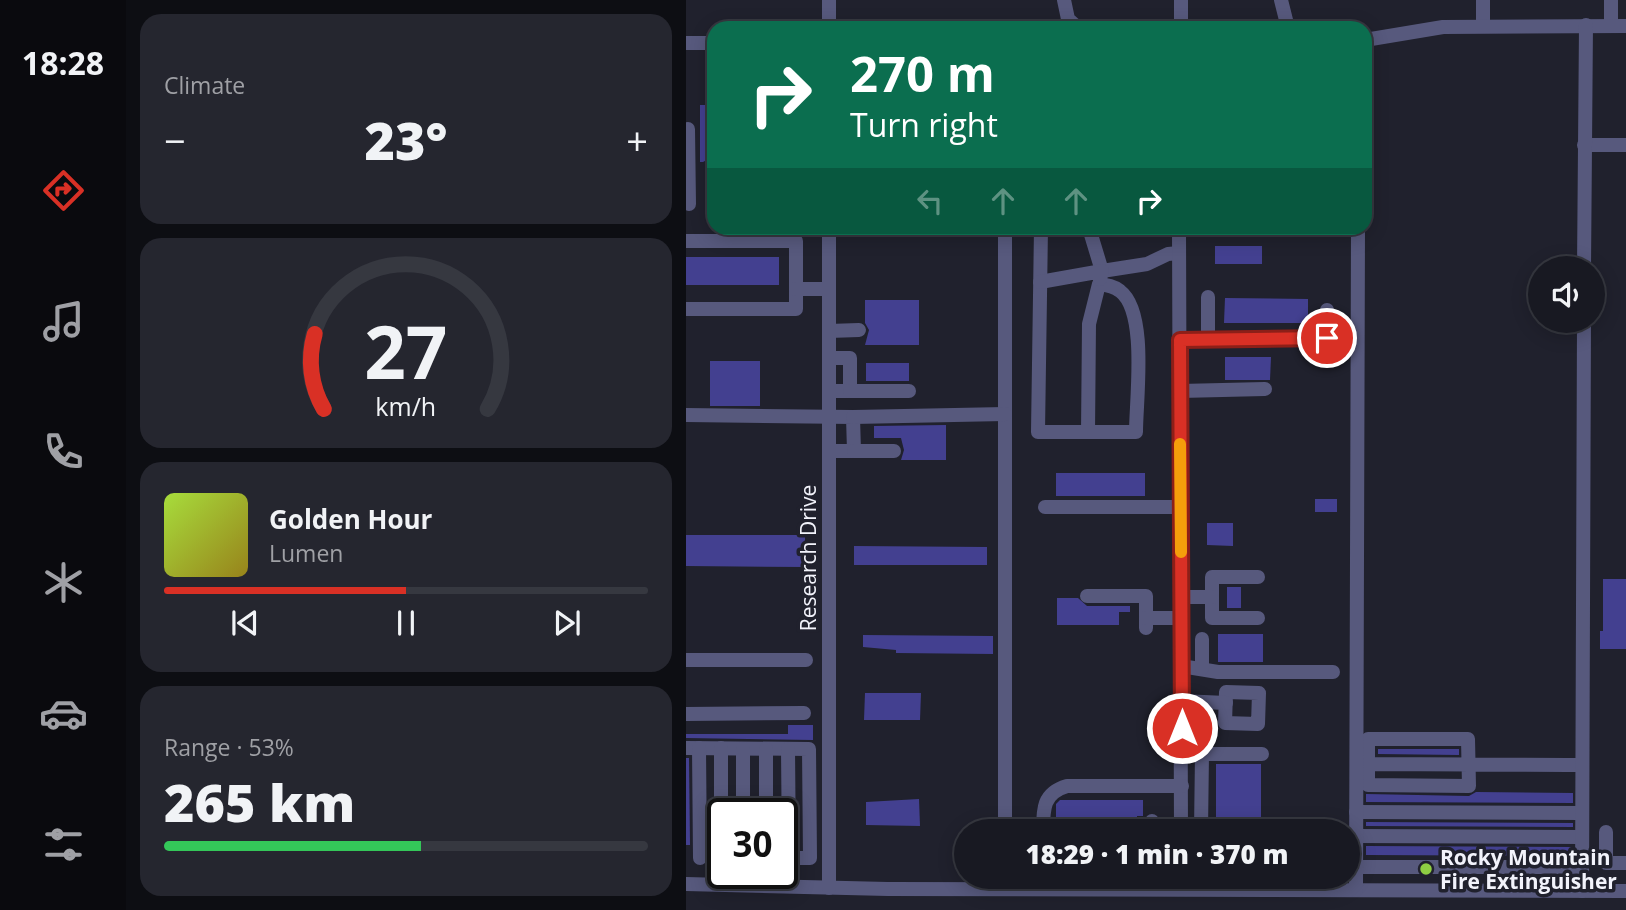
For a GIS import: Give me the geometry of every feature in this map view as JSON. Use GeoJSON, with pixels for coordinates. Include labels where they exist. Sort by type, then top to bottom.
{"type":"FeatureCollection","features":[{"type":"Feature","properties":{"kind":"street"},"geometry":{"type":"LineString","coordinates":[[829,0],[829,21]]}},
{"type":"Feature","properties":{"kind":"street"},"geometry":{"type":"LineString","coordinates":[[1064,0],[1070,21]]}},
{"type":"Feature","properties":{"kind":"street"},"geometry":{"type":"LineString","coordinates":[[1181,0],[1181,21]]}},
{"type":"Feature","properties":{"kind":"street"},"geometry":{"type":"LineString","coordinates":[[1281,0],[1286,21]]}},
{"type":"Feature","properties":{"kind":"street"},"geometry":{"type":"LineString","coordinates":[[1483,0],[1483,25]]}},
{"type":"Feature","properties":{"kind":"street"},"geometry":{"type":"LineString","coordinates":[[1372,39],[1413,30],[1483,25],[1618,26],[1611,0]]}},
{"type":"Feature","properties":{"kind":"street"},"geometry":{"type":"LineString","coordinates":[[1584,256],[1586,25]]}},
{"type":"Feature","properties":{"kind":"street"},"geometry":{"type":"LineString","coordinates":[[686,43],[707,43]]}},
{"type":"Feature","properties":{"kind":"street"},"geometry":{"type":"LineString","coordinates":[[688,129],[687,204],[707,204]]}},
{"type":"Feature","properties":{"kind":"street"},"geometry":{"type":"LineString","coordinates":[[1584,145],[1626,145]]}},
{"type":"Feature","properties":{"kind":"street"},"geometry":{"type":"LineString","coordinates":[[686,241],[740,235]]}},
{"type":"Feature","properties":{"kind":"street"},"geometry":{"type":"LineString","coordinates":[[686,309],[796,309],[796,240],[757,235]]}},
{"type":"Feature","properties":{"kind":"street","name":"Research Drive"},"geometry":{"type":"LineString","coordinates":[[829,888],[830,235]]}},
{"type":"Feature","properties":{"kind":"street"},"geometry":{"type":"LineString","coordinates":[[1005,235],[1005,819]]}},
{"type":"Feature","properties":{"kind":"street"},"geometry":{"type":"LineString","coordinates":[[1041,235],[1038,432],[1136,432],[1137,323],[1129,302],[1119,290],[1100,277]]}},
{"type":"Feature","properties":{"kind":"street"},"geometry":{"type":"LineString","coordinates":[[1088,432],[1089,324],[1100,277],[1093,235]]}},
{"type":"Feature","properties":{"kind":"street"},"geometry":{"type":"LineString","coordinates":[[1179,235],[1182,819]]}},
{"type":"Feature","properties":{"kind":"street"},"geometry":{"type":"LineString","coordinates":[[1356,819],[1358,235]]}},
{"type":"Feature","properties":{"kind":"street"},"geometry":{"type":"LineString","coordinates":[[1040,282],[1100,277],[1147,264],[1168,254],[1179,253]]}},
{"type":"Feature","properties":{"kind":"street"},"geometry":{"type":"LineString","coordinates":[[796,289],[829,289]]}},
{"type":"Feature","properties":{"kind":"street"},"geometry":{"type":"LineString","coordinates":[[1208,297],[1208,339]]}},
{"type":"Feature","properties":{"kind":"street"},"geometry":{"type":"LineString","coordinates":[[1180,340],[1327,338],[1327,310]]}},
{"type":"Feature","properties":{"kind":"street"},"geometry":{"type":"LineString","coordinates":[[829,331],[859,330]]}},
{"type":"Feature","properties":{"kind":"street"},"geometry":{"type":"LineString","coordinates":[[1582,891],[1584,333]]}},
{"type":"Feature","properties":{"kind":"street"},"geometry":{"type":"LineString","coordinates":[[829,358],[850,358],[850,391]]}},
{"type":"Feature","properties":{"kind":"street"},"geometry":{"type":"LineString","coordinates":[[1180,391],[1265,389]]}},
{"type":"Feature","properties":{"kind":"street"},"geometry":{"type":"LineString","coordinates":[[829,391],[909,391]]}},
{"type":"Feature","properties":{"kind":"street"},"geometry":{"type":"LineString","coordinates":[[686,415],[853,417],[1005,414]]}},
{"type":"Feature","properties":{"kind":"street"},"geometry":{"type":"LineString","coordinates":[[853,417],[854,451]]}},
{"type":"Feature","properties":{"kind":"street"},"geometry":{"type":"LineString","coordinates":[[829,451],[894,451]]}},
{"type":"Feature","properties":{"kind":"street"},"geometry":{"type":"LineString","coordinates":[[1045,507],[1181,507]]}},
{"type":"Feature","properties":{"kind":"street"},"geometry":{"type":"LineString","coordinates":[[1258,577],[1212,577],[1212,597],[1212,618],[1258,618]]}},
{"type":"Feature","properties":{"kind":"street"},"geometry":{"type":"LineString","coordinates":[[1087,596],[1146,596],[1146,623],[1181,618]]}},
{"type":"Feature","properties":{"kind":"street"},"geometry":{"type":"LineString","coordinates":[[1181,597],[1212,597]]}},
{"type":"Feature","properties":{"kind":"street"},"geometry":{"type":"LineString","coordinates":[[1202,639],[1202,667]]}},
{"type":"Feature","properties":{"kind":"street"},"geometry":{"type":"LineString","coordinates":[[686,660],[806,660]]}},
{"type":"Feature","properties":{"kind":"street"},"geometry":{"type":"LineString","coordinates":[[1181,666],[1202,667],[1218,672],[1333,672]]}},
{"type":"Feature","properties":{"kind":"street"},"geometry":{"type":"LineString","coordinates":[[1181,701],[1226,704]]}},
{"type":"Feature","properties":{"kind":"street"},"geometry":{"type":"LineString","coordinates":[[686,713],[804,713]]}},
{"type":"Feature","properties":{"kind":"street"},"geometry":{"type":"LineString","coordinates":[[1468,739],[1469,786],[1368,785],[1368,764],[1368,740],[1468,739]]}},
{"type":"Feature","properties":{"kind":"street"},"geometry":{"type":"LineString","coordinates":[[693,858],[692,748],[809,748],[810,858],[798,858]]}},
{"type":"Feature","properties":{"kind":"street"},"geometry":{"type":"LineString","coordinates":[[721,748],[721,798]]}},
{"type":"Feature","properties":{"kind":"street"},"geometry":{"type":"LineString","coordinates":[[743,749],[743,798]]}},
{"type":"Feature","properties":{"kind":"street"},"geometry":{"type":"LineString","coordinates":[[766,749],[766,798]]}},
{"type":"Feature","properties":{"kind":"street"},"geometry":{"type":"LineString","coordinates":[[787,798],[788,749]]}},
{"type":"Feature","properties":{"kind":"street"},"geometry":{"type":"LineString","coordinates":[[1201,819],[1202,754],[1262,754]]}},
{"type":"Feature","properties":{"kind":"street"},"geometry":{"type":"LineString","coordinates":[[1368,764],[1582,765]]}},
{"type":"Feature","properties":{"kind":"street"},"geometry":{"type":"LineString","coordinates":[[1042,819],[1042,809],[1048,795],[1067,786],[1182,783],[1202,780]]}},
{"type":"Feature","properties":{"kind":"street"},"geometry":{"type":"LineString","coordinates":[[1356,812],[1582,813]]}},
{"type":"Feature","properties":{"kind":"street"},"geometry":{"type":"LineString","coordinates":[[1606,832],[1606,863],[1626,863]]}},
{"type":"Feature","properties":{"kind":"street"},"geometry":{"type":"LineString","coordinates":[[1360,836],[1582,837]]}},
{"type":"Feature","properties":{"kind":"street"},"geometry":{"type":"LineString","coordinates":[[1360,867],[1582,867]]}},
{"type":"Feature","properties":{"kind":"street"},"geometry":{"type":"LineString","coordinates":[[686,884],[829,888],[954,884]]}},
{"type":"Feature","properties":{"kind":"street"},"geometry":{"type":"LineString","coordinates":[[1341,889],[1626,891]]}},
{"type":"Feature","properties":{"kind":"building"},"geometry":{"type":"Polygon","coordinates":[[[700,105],[707,105],[707,160],[700,162],[700,105]]]}},
{"type":"Feature","properties":{"kind":"building"},"geometry":{"type":"Polygon","coordinates":[[[1215,246],[1262,246],[1262,264],[1215,264],[1215,246]]]}},
{"type":"Feature","properties":{"kind":"building"},"geometry":{"type":"Polygon","coordinates":[[[686,257],[779,257],[779,285],[686,285],[686,257]]]}},
{"type":"Feature","properties":{"kind":"building"},"geometry":{"type":"Polygon","coordinates":[[[1225,298],[1308,299],[1308,323],[1224,323],[1225,298]]]}},
{"type":"Feature","properties":{"kind":"building"},"geometry":{"type":"Polygon","coordinates":[[[865,300],[919,300],[919,345],[865,345],[869,330],[865,323],[865,300]]]}},
{"type":"Feature","properties":{"kind":"building"},"geometry":{"type":"Polygon","coordinates":[[[1225,357],[1271,357],[1270,380],[1225,380],[1225,357]]]}},
{"type":"Feature","properties":{"kind":"building"},"geometry":{"type":"Polygon","coordinates":[[[710,361],[760,361],[760,406],[710,406],[710,361]]]}},
{"type":"Feature","properties":{"kind":"building"},"geometry":{"type":"Polygon","coordinates":[[[866,363],[909,363],[909,381],[866,381],[866,363]]]}},
{"type":"Feature","properties":{"kind":"building"},"geometry":{"type":"Polygon","coordinates":[[[946,425],[946,460],[901,460],[904,450],[901,438],[874,438],[874,426],[946,425]]]}},
{"type":"Feature","properties":{"kind":"building"},"geometry":{"type":"Polygon","coordinates":[[[1056,473],[1145,473],[1145,496],[1056,496],[1056,473]]]}},
{"type":"Feature","properties":{"kind":"building"},"geometry":{"type":"Polygon","coordinates":[[[1315,499],[1337,499],[1337,512],[1315,512],[1315,499]]]}},
{"type":"Feature","properties":{"kind":"building"},"geometry":{"type":"Polygon","coordinates":[[[1207,523],[1233,523],[1233,546],[1207,545],[1207,523]]]}},
{"type":"Feature","properties":{"kind":"building"},"geometry":{"type":"Polygon","coordinates":[[[686,535],[805,535],[805,567],[686,566],[686,535]]]}},
{"type":"Feature","properties":{"kind":"building"},"geometry":{"type":"Polygon","coordinates":[[[854,546],[987,547],[987,565],[854,565],[854,546]]]}},
{"type":"Feature","properties":{"kind":"building"},"geometry":{"type":"Polygon","coordinates":[[[1603,579],[1626,579],[1626,649],[1600,649],[1600,631],[1603,631],[1603,579]]]}},
{"type":"Feature","properties":{"kind":"building"},"geometry":{"type":"Polygon","coordinates":[[[1227,587],[1241,587],[1241,608],[1227,608],[1227,587]]]}},
{"type":"Feature","properties":{"kind":"building"},"geometry":{"type":"Polygon","coordinates":[[[1057,598],[1078,598],[1087,606],[1130,606],[1130,612],[1119,612],[1119,625],[1057,625],[1057,598]]]}},
{"type":"Feature","properties":{"kind":"building"},"geometry":{"type":"Polygon","coordinates":[[[1218,634],[1263,634],[1263,662],[1218,662],[1218,634]]]}},
{"type":"Feature","properties":{"kind":"building"},"geometry":{"type":"Polygon","coordinates":[[[863,635],[993,636],[993,654],[896,653],[896,650],[863,647],[863,635]]]}},
{"type":"Feature","properties":{"kind":"building"},"geometry":{"type":"Polygon","coordinates":[[[865,693],[921,693],[920,720],[864,720],[865,693]]]}},
{"type":"Feature","properties":{"kind":"building"},"geometry":{"type":"Polygon","coordinates":[[[788,725],[813,725],[813,740],[686,738],[686,734],[788,734],[788,725]]]}},
{"type":"Feature","properties":{"kind":"building"},"geometry":{"type":"Polygon","coordinates":[[[1378,749],[1459,749],[1459,755],[1378,754],[1378,749]]]}},
{"type":"Feature","properties":{"kind":"building"},"geometry":{"type":"Polygon","coordinates":[[[686,758],[689,758],[690,845],[686,845],[686,758]]]}},
{"type":"Feature","properties":{"kind":"building"},"geometry":{"type":"Polygon","coordinates":[[[1216,764],[1261,764],[1261,819],[1216,819],[1216,764]]]}},
{"type":"Feature","properties":{"kind":"building"},"geometry":{"type":"Polygon","coordinates":[[[1476,792],[1573,793],[1573,803],[1366,802],[1366,794],[1469,796],[1476,792]]]}},
{"type":"Feature","properties":{"kind":"building"},"geometry":{"type":"Polygon","coordinates":[[[919,799],[920,826],[866,825],[866,802],[919,799]]]}},
{"type":"Feature","properties":{"kind":"building"},"geometry":{"type":"Polygon","coordinates":[[[1060,800],[1143,800],[1143,816],[1137,816],[1137,819],[1056,819],[1056,804],[1060,800]]]}},
{"type":"Feature","properties":{"kind":"building"},"geometry":{"type":"Polygon","coordinates":[[[1366,822],[1573,823],[1573,827],[1366,826],[1366,822]]]}},
{"type":"Feature","properties":{"kind":"building"},"geometry":{"type":"Polygon","coordinates":[[[1366,846],[1573,847],[1572,856],[1366,855],[1366,846]]]}},
{"type":"Feature","properties":{"kind":"slow traffic"},"geometry":{"type":"LineString","coordinates":[[1180,444],[1181,552]]}},
{"type":"Feature","properties":{"kind":"place","name":"Rocky Mountain Fire Extinguisher"},"geometry":{"type":"Point","coordinates":[1426,869]}},
{"type":"Feature","properties":{"kind":"route"},"geometry":{"type":"LineString","coordinates":[[1182,728],[1180,340],[1327,338]]}}]}
